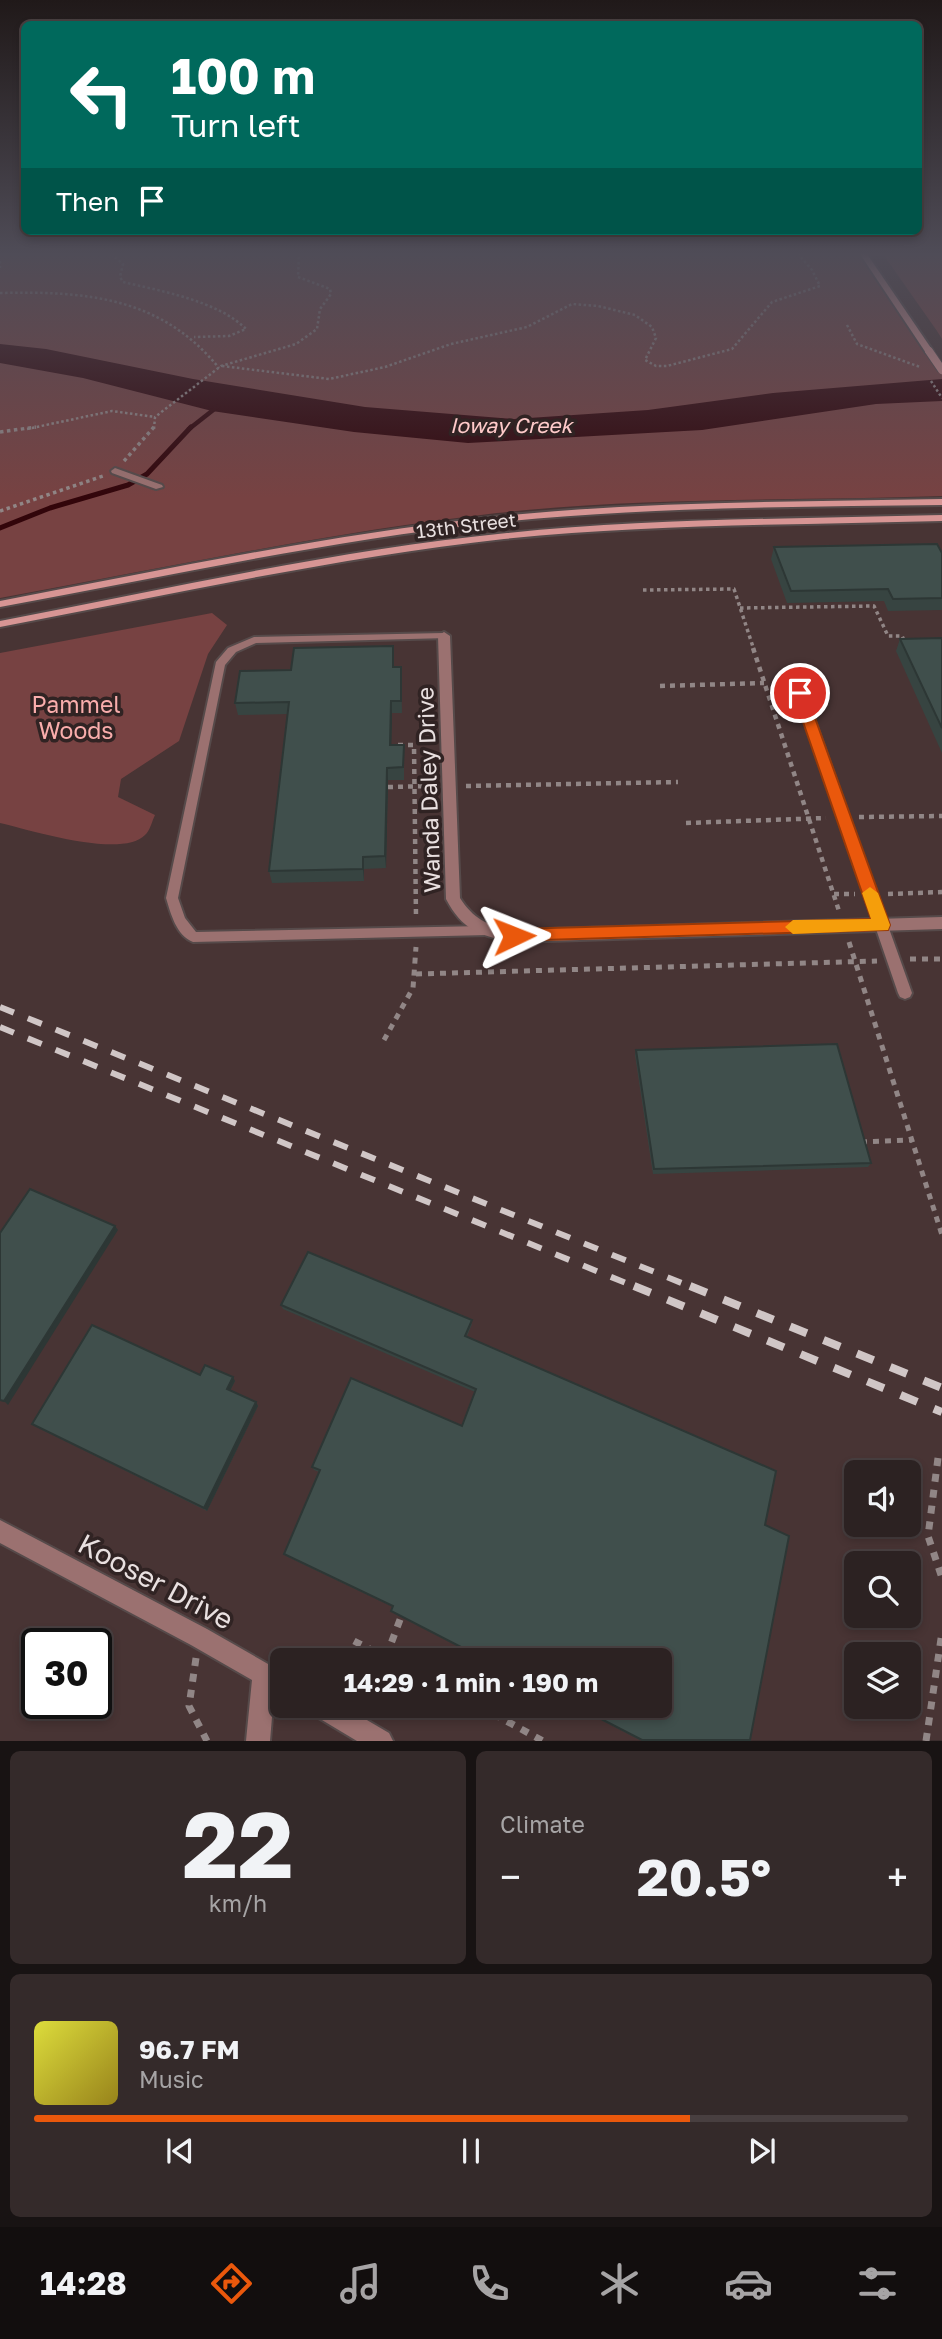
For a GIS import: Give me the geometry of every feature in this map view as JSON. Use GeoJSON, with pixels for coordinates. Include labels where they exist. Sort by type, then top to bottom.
{"type":"FeatureCollection","features":[{"type":"Feature","properties":{"kind":"main road"},"geometry":{"type":"LineString","coordinates":[[918,335],[942,370]]}},
{"type":"Feature","properties":{"kind":"main road","name":"13th Street"},"geometry":{"type":"LineString","coordinates":[[0,604],[355,539],[494,520],[642,509],[942,502]]}},
{"type":"Feature","properties":{"kind":"main road","name":"13th Street"},"geometry":{"type":"LineString","coordinates":[[0,624],[367,556],[505,537],[660,527],[942,518]]}},
{"type":"Feature","properties":{"kind":"street","name":"Wanda Daley Drive"},"geometry":{"type":"LineString","coordinates":[[444,636],[453,899],[464,919],[483,931]]}},
{"type":"Feature","properties":{"kind":"street"},"geometry":{"type":"LineString","coordinates":[[483,931],[514,936],[942,923]]}},
{"type":"Feature","properties":{"kind":"street","name":"Kooser Drive"},"geometry":{"type":"LineString","coordinates":[[0,1531],[199,1637],[270,1678]]}},
{"type":"Feature","properties":{"kind":"street"},"geometry":{"type":"LineString","coordinates":[[257,1741],[270,1691]]}},
{"type":"Feature","properties":{"kind":"street"},"geometry":{"type":"LineString","coordinates":[[341,1718],[382,1741]]}},
{"type":"Feature","properties":{"kind":"lane"},"geometry":{"type":"LineString","coordinates":[[120,474],[159,487]]}},
{"type":"Feature","properties":{"kind":"lane"},"geometry":{"type":"LineString","coordinates":[[444,636],[254,640],[232,650],[220,664],[172,898],[179,920],[193,937],[483,931]]}},
{"type":"Feature","properties":{"kind":"lane"},"geometry":{"type":"LineString","coordinates":[[800,693],[905,993]]}},
{"type":"Feature","properties":{"kind":"path"},"geometry":{"type":"LineString","coordinates":[[190,335],[220,367],[329,379],[385,367],[451,344],[490,335]]}},
{"type":"Feature","properties":{"kind":"path"},"geometry":{"type":"LineString","coordinates":[[193,337],[232,335]]}},
{"type":"Feature","properties":{"kind":"path"},"geometry":{"type":"LineString","coordinates":[[0,432],[33,428],[103,410],[155,417],[220,367],[248,356],[297,346],[310,335]]}},
{"type":"Feature","properties":{"kind":"path"},"geometry":{"type":"LineString","coordinates":[[655,335],[656,338],[645,360],[656,366],[667,366],[696,356],[733,349],[744,335]]}},
{"type":"Feature","properties":{"kind":"path"},"geometry":{"type":"LineString","coordinates":[[852,335],[857,344],[909,365],[928,368]]}},
{"type":"Feature","properties":{"kind":"path"},"geometry":{"type":"LineString","coordinates":[[0,512],[120,474],[154,431],[155,417]]}},
{"type":"Feature","properties":{"kind":"path"},"geometry":{"type":"LineString","coordinates":[[643,590],[734,589],[942,1235]]}},
{"type":"Feature","properties":{"kind":"path"},"geometry":{"type":"LineString","coordinates":[[740,608],[874,606],[888,636],[902,636],[910,651]]}},
{"type":"Feature","properties":{"kind":"path"},"geometry":{"type":"LineString","coordinates":[[660,686],[764,683]]}},
{"type":"Feature","properties":{"kind":"path"},"geometry":{"type":"LineString","coordinates":[[384,1040],[413,988],[416,974],[414,745],[391,745]]}},
{"type":"Feature","properties":{"kind":"path"},"geometry":{"type":"LineString","coordinates":[[388,787],[678,782]]}},
{"type":"Feature","properties":{"kind":"path"},"geometry":{"type":"LineString","coordinates":[[687,823],[942,816]]}},
{"type":"Feature","properties":{"kind":"path"},"geometry":{"type":"LineString","coordinates":[[416,974],[942,958]]}},
{"type":"Feature","properties":{"kind":"path"},"geometry":{"type":"LineString","coordinates":[[861,1142],[912,1140]]}},
{"type":"Feature","properties":{"kind":"path"},"geometry":{"type":"LineString","coordinates":[[938,1458],[928,1536],[942,1578]]}},
{"type":"Feature","properties":{"kind":"path"},"geometry":{"type":"LineString","coordinates":[[392,1648],[401,1617]]}},
{"type":"Feature","properties":{"kind":"path"},"geometry":{"type":"LineString","coordinates":[[926,1741],[942,1632]]}},
{"type":"Feature","properties":{"kind":"path"},"geometry":{"type":"LineString","coordinates":[[199,1637],[189,1706],[207,1741]]}},
{"type":"Feature","properties":{"kind":"path"},"geometry":{"type":"LineString","coordinates":[[354,1641],[368,1648]]}},
{"type":"Feature","properties":{"kind":"path"},"geometry":{"type":"LineString","coordinates":[[501,1718],[543,1741]]}},
{"type":"Feature","properties":{"kind":"shaded area"},"geometry":{"type":"Polygon","coordinates":[[[0,335],[942,335],[942,1740],[0,1741],[0,335]]]}},
{"type":"Feature","properties":{"kind":"green space"},"geometry":{"type":"Polygon","coordinates":[[[0,335],[918,335],[942,370],[942,496],[608,504],[497,513],[310,540],[0,598],[0,335]]]}},
{"type":"Feature","properties":{"kind":"green space","name":"Pammel Woods"},"geometry":{"type":"Polygon","coordinates":[[[212,613],[227,625],[208,654],[179,741],[121,779],[118,797],[155,815],[145,835],[133,842],[97,844],[0,823],[0,653],[212,613]]]}},
{"type":"Feature","properties":{"kind":"water","name":"Ioway Creek"},"geometry":{"type":"Polygon","coordinates":[[[0,344],[46,349],[193,379],[365,407],[514,419],[648,410],[773,393],[942,379],[942,401],[876,404],[702,430],[468,443],[354,432],[212,411],[83,378],[0,363],[0,344]]]}},
{"type":"Feature","properties":{"kind":"building"},"geometry":{"type":"Polygon","coordinates":[[[937,544],[942,553],[942,598],[893,599],[888,589],[791,591],[774,547],[937,544]]]}},
{"type":"Feature","properties":{"kind":"building"},"geometry":{"type":"Polygon","coordinates":[[[942,638],[942,728],[900,639],[942,638]]]}},
{"type":"Feature","properties":{"kind":"building"},"geometry":{"type":"Polygon","coordinates":[[[393,646],[393,667],[401,667],[401,701],[391,701],[390,745],[404,745],[403,767],[387,768],[385,856],[363,857],[363,869],[269,871],[289,702],[235,703],[240,671],[291,670],[294,648],[393,646]]]}},
{"type":"Feature","properties":{"kind":"building"},"geometry":{"type":"Polygon","coordinates":[[[837,1044],[871,1163],[654,1169],[636,1050],[837,1044]]]}},
{"type":"Feature","properties":{"kind":"building"},"geometry":{"type":"Polygon","coordinates":[[[30,1189],[115,1226],[4,1401],[0,1400],[0,1233],[30,1189]]]}},
{"type":"Feature","properties":{"kind":"building"},"geometry":{"type":"Polygon","coordinates":[[[308,1252],[472,1320],[465,1336],[776,1471],[765,1525],[789,1536],[750,1740],[642,1740],[599,1718],[672,1718],[672,1648],[463,1648],[391,1611],[393,1606],[284,1554],[320,1470],[312,1467],[351,1378],[462,1426],[476,1389],[281,1305],[308,1252]]]}},
{"type":"Feature","properties":{"kind":"building"},"geometry":{"type":"Polygon","coordinates":[[[92,1325],[200,1375],[205,1365],[233,1377],[227,1389],[256,1402],[204,1508],[32,1424],[92,1325]]]}},
{"type":"Feature","properties":{"kind":"waterway"},"geometry":{"type":"LineString","coordinates":[[189,429],[217,407]]}},
{"type":"Feature","properties":{"kind":"waterway"},"geometry":{"type":"LineString","coordinates":[[0,528],[50,508],[128,485],[147,474],[189,429]]}},
{"type":"Feature","properties":{"kind":"railway"},"geometry":{"type":"LineString","coordinates":[[0,1007],[694,1288]]}},
{"type":"Feature","properties":{"kind":"railway"},"geometry":{"type":"LineString","coordinates":[[0,1027],[638,1288]]}},
{"type":"Feature","properties":{"kind":"railway"},"geometry":{"type":"LineString","coordinates":[[634,1286],[942,1412]]}},
{"type":"Feature","properties":{"kind":"railway"},"geometry":{"type":"LineString","coordinates":[[690,1286],[942,1388]]}},
{"type":"Feature","properties":{"kind":"slow traffic"},"geometry":{"type":"LineString","coordinates":[[793,927],[882,925],[870,893]]}},
{"type":"Feature","properties":{"kind":"route"},"geometry":{"type":"LineString","coordinates":[[514,936],[882,925],[800,693]]}}]}
